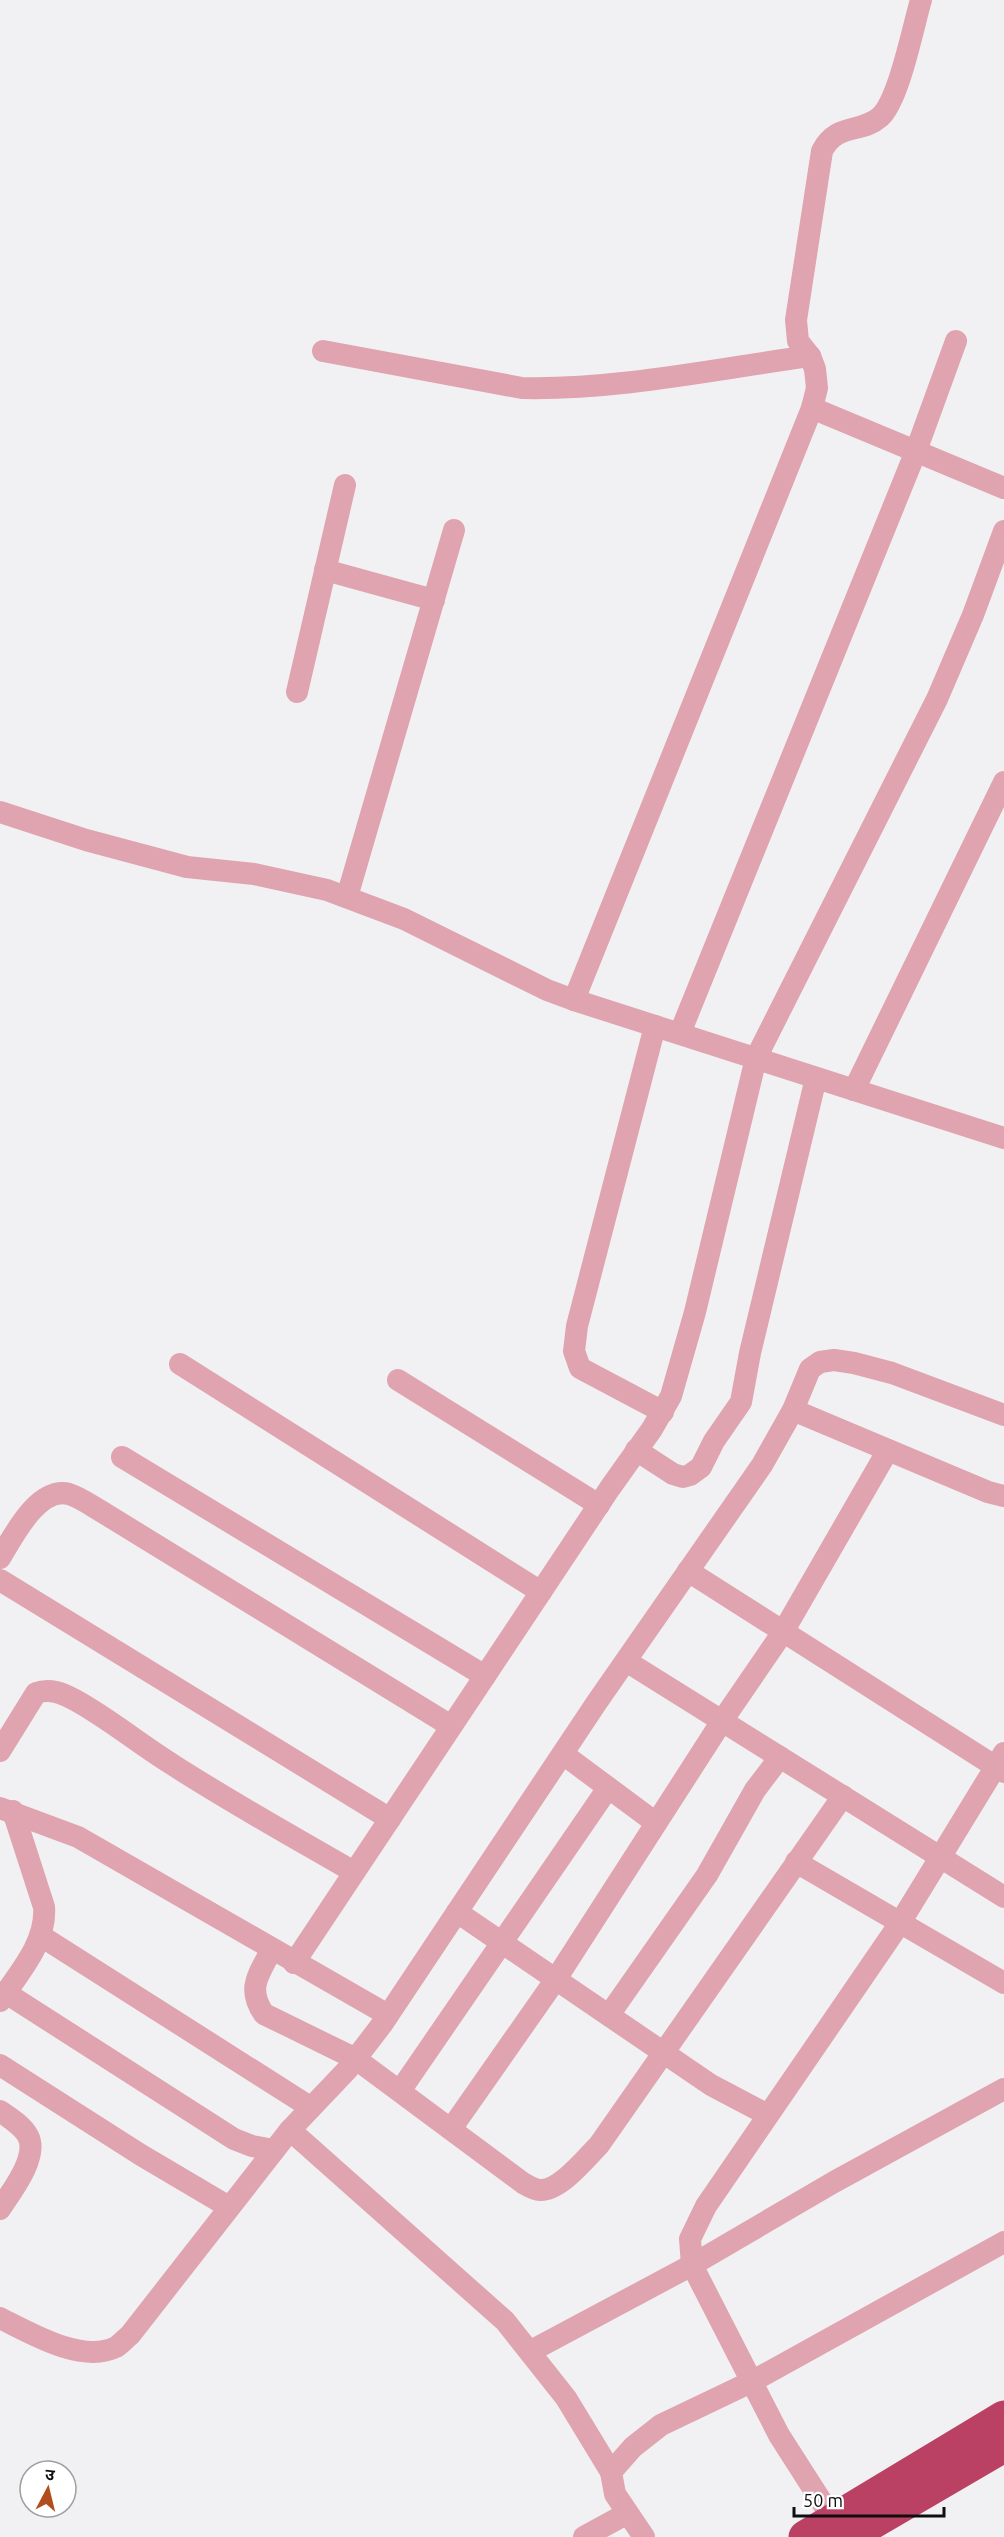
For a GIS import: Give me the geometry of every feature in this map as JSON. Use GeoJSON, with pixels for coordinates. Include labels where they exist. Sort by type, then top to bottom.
{"type":"FeatureCollection","features":[{"type":"Feature","properties":{"kind":"highway"},"geometry":{"type":"LineString","coordinates":[[841,2529],[1004,2418]]}},
{"type":"Feature","properties":{"kind":"highway"},"geometry":{"type":"LineString","coordinates":[[805,2537],[841,2529],[1004,2446]]}},
{"type":"Feature","properties":{"kind":"street"},"geometry":{"type":"LineString","coordinates":[[574,1000],[812,408],[817,388],[815,369],[810,356],[798,341],[796,320],[822,151],[827,142],[836,134],[869,124],[880,117],[890,102],[921,0]]}},
{"type":"Feature","properties":{"kind":"street"},"geometry":{"type":"LineString","coordinates":[[680,1033],[916,451],[956,341]]}},
{"type":"Feature","properties":{"kind":"street"},"geometry":{"type":"LineString","coordinates":[[323,351],[522,387],[547,388],[592,386],[810,356]]}},
{"type":"Feature","properties":{"kind":"street"},"geometry":{"type":"LineString","coordinates":[[812,408],[1004,488]]}},
{"type":"Feature","properties":{"kind":"street"},"geometry":{"type":"LineString","coordinates":[[297,692],[345,485]]}},
{"type":"Feature","properties":{"kind":"street"},"geometry":{"type":"LineString","coordinates":[[347,897],[454,530]]}},
{"type":"Feature","properties":{"kind":"street"},"geometry":{"type":"LineString","coordinates":[[294,1963],[599,1504],[663,1412],[671,1396],[686,1347],[756,1059],[937,699],[973,615],[1004,531]]}},
{"type":"Feature","properties":{"kind":"street"},"geometry":{"type":"LineString","coordinates":[[325,570],[434,600]]}},
{"type":"Feature","properties":{"kind":"street"},"geometry":{"type":"LineString","coordinates":[[854,1090],[1004,782]]}},
{"type":"Feature","properties":{"kind":"street"},"geometry":{"type":"LineString","coordinates":[[0,812],[86,840],[187,867],[278,878],[347,897],[428,930],[548,990],[574,1000],[1004,1138]]}},
{"type":"Feature","properties":{"kind":"street"},"geometry":{"type":"LineString","coordinates":[[655,1026],[578,1326],[574,1351],[580,1368],[663,1412]]}},
{"type":"Feature","properties":{"kind":"street"},"geometry":{"type":"LineString","coordinates":[[636,1450],[673,1474],[683,1477],[690,1475],[701,1467],[714,1441],[741,1402],[750,1353],[816,1078]]}},
{"type":"Feature","properties":{"kind":"street"},"geometry":{"type":"LineString","coordinates":[[0,2318],[58,2345],[97,2352],[117,2346],[130,2335],[290,2130],[356,2059],[388,2015],[626,1661],[762,1465],[793,1410],[810,1369],[820,1362],[834,1360],[892,1373],[1004,1415]]}},
{"type":"Feature","properties":{"kind":"street"},"geometry":{"type":"LineString","coordinates":[[180,1365],[541,1592]]}},
{"type":"Feature","properties":{"kind":"street"},"geometry":{"type":"LineString","coordinates":[[398,1380],[599,1504]]}},
{"type":"Feature","properties":{"kind":"street"},"geometry":{"type":"LineString","coordinates":[[793,1410],[988,1492],[1004,1496]]}},
{"type":"Feature","properties":{"kind":"street"},"geometry":{"type":"LineString","coordinates":[[451,2129],[556,1979],[722,1721],[783,1632],[888,1450]]}},
{"type":"Feature","properties":{"kind":"street"},"geometry":{"type":"LineString","coordinates":[[122,1457],[485,1676]]}},
{"type":"Feature","properties":{"kind":"street"},"geometry":{"type":"LineString","coordinates":[[0,1558],[29,1513],[53,1494],[68,1494],[99,1510],[451,1726]]}},
{"type":"Feature","properties":{"kind":"street"},"geometry":{"type":"LineString","coordinates":[[688,1571],[783,1632],[1001,1764],[900,1923],[768,2115],[696,2225],[690,2239],[692,2265],[788,2451],[841,2529]]}},
{"type":"Feature","properties":{"kind":"street"},"geometry":{"type":"LineString","coordinates":[[0,1580],[390,1818]]}},
{"type":"Feature","properties":{"kind":"street"},"geometry":{"type":"LineString","coordinates":[[626,1661],[1004,1897]]}},
{"type":"Feature","properties":{"kind":"street"},"geometry":{"type":"LineString","coordinates":[[0,1751],[36,1692],[45,1690],[58,1692],[75,1700],[207,1786],[354,1872]]}},
{"type":"Feature","properties":{"kind":"street"},"geometry":{"type":"LineString","coordinates":[[563,1754],[656,1823]]}},
{"type":"Feature","properties":{"kind":"street"},"geometry":{"type":"LineString","coordinates":[[609,2015],[707,1875],[755,1790],[780,1757]]}},
{"type":"Feature","properties":{"kind":"street"},"geometry":{"type":"LineString","coordinates":[[400,2091],[608,1788]]}},
{"type":"Feature","properties":{"kind":"street"},"geometry":{"type":"LineString","coordinates":[[272,1949],[255,1983],[256,2003],[264,2014],[356,2059],[523,2183],[538,2191],[550,2189],[564,2179],[599,2145],[843,1796]]}},
{"type":"Feature","properties":{"kind":"street"},"geometry":{"type":"LineString","coordinates":[[7,1810],[78,1837],[181,1894],[294,1963],[388,2015]]}},
{"type":"Feature","properties":{"kind":"street"},"geometry":{"type":"LineString","coordinates":[[7,1810],[44,1907],[45,1920],[41,1936],[3,1997],[234,2139],[252,2146],[274,2150]]}},
{"type":"Feature","properties":{"kind":"street"},"geometry":{"type":"LineString","coordinates":[[796,1862],[1004,1983]]}},
{"type":"Feature","properties":{"kind":"street"},"geometry":{"type":"LineString","coordinates":[[457,1912],[711,2085],[768,2115]]}},
{"type":"Feature","properties":{"kind":"street"},"geometry":{"type":"LineString","coordinates":[[41,1936],[310,2107]]}},
{"type":"Feature","properties":{"kind":"street"},"geometry":{"type":"LineString","coordinates":[[0,2065],[141,2155],[229,2207]]}},
{"type":"Feature","properties":{"kind":"street"},"geometry":{"type":"LineString","coordinates":[[531,2351],[692,2265],[834,2182],[1004,2089]]}},
{"type":"Feature","properties":{"kind":"street"},"geometry":{"type":"LineString","coordinates":[[0,2111],[22,2129],[31,2144],[26,2165],[0,2209]]}},
{"type":"Feature","properties":{"kind":"street"},"geometry":{"type":"LineString","coordinates":[[290,2130],[484,2301],[531,2351],[566,2398],[611,2472],[615,2494],[626,2514],[644,2537]]}},
{"type":"Feature","properties":{"kind":"street"},"geometry":{"type":"LineString","coordinates":[[611,2472],[633,2447],[661,2425],[753,2381],[1004,2242]]}},
{"type":"Feature","properties":{"kind":"street"},"geometry":{"type":"LineString","coordinates":[[584,2537],[626,2514]]}}]}
